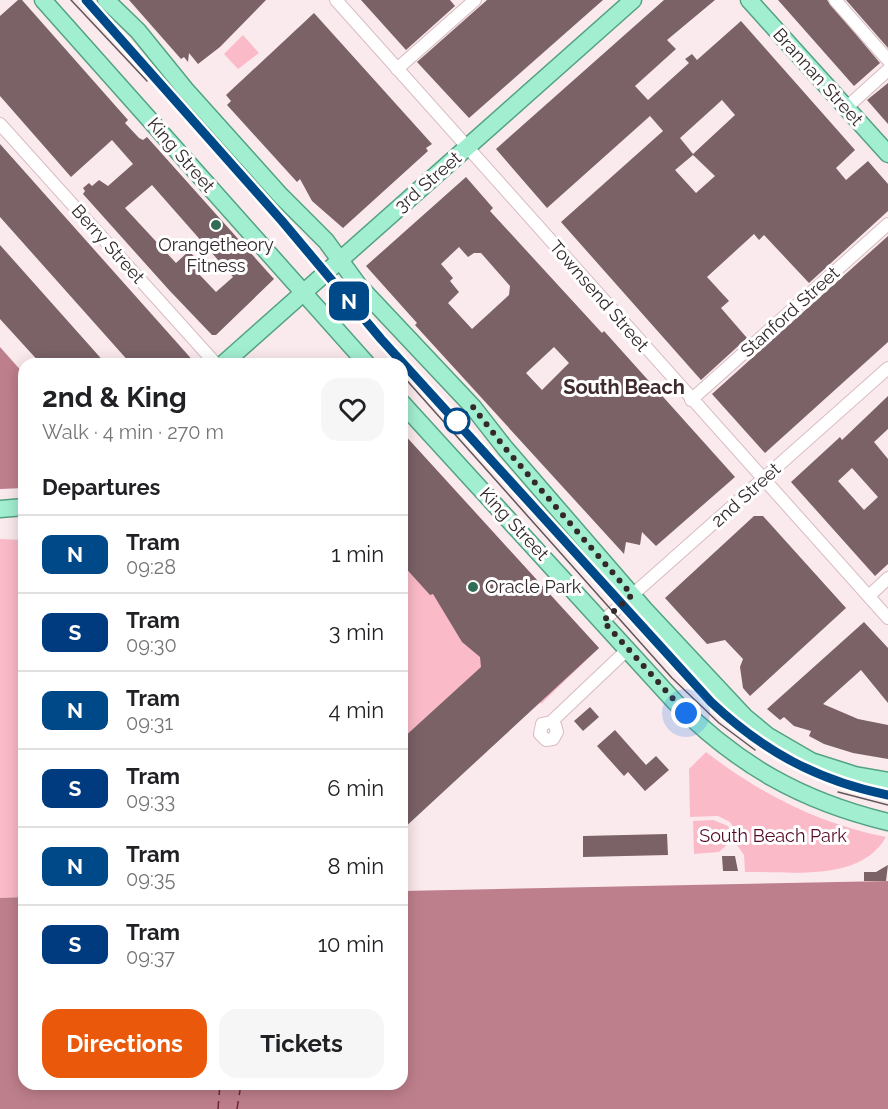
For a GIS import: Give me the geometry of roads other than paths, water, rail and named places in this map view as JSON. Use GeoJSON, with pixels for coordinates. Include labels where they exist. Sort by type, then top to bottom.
{"type":"FeatureCollection","features":[{"type":"Feature","properties":{"kind":"main road","name":"King Street"},"geometry":{"type":"LineString","coordinates":[[43,0],[158,126],[302,293],[362,358]]}},
{"type":"Feature","properties":{"kind":"main road"},"geometry":{"type":"LineString","coordinates":[[106,0],[138,31],[185,89],[339,259],[359,286],[473,407],[505,448],[632,595],[745,717],[768,736],[811,761],[834,769],[888,781]]}},
{"type":"Feature","properties":{"kind":"main road","name":"3rd Street"},"geometry":{"type":"LineString","coordinates":[[231,358],[339,259],[452,159],[468,148],[633,0]]}},
{"type":"Feature","properties":{"kind":"main road","name":"Brannan Street"},"geometry":{"type":"LineString","coordinates":[[749,0],[888,154]]}},
{"type":"Feature","properties":{"kind":"main road","name":"King Street"},"geometry":{"type":"LineString","coordinates":[[408,410],[697,724],[752,767],[798,793],[823,803],[888,822]]}},
{"type":"Feature","properties":{"kind":"main road"},"geometry":{"type":"LineString","coordinates":[[3,509],[18,500]]}},
{"type":"Feature","properties":{"kind":"main road"},"geometry":{"type":"LineString","coordinates":[[3,509],[18,508]]}},
{"type":"Feature","properties":{"kind":"main road"},"geometry":{"type":"LineString","coordinates":[[3,509],[18,513]]}},
{"type":"Feature","properties":{"kind":"street","name":"Townsend Street"},"geometry":{"type":"LineString","coordinates":[[336,0],[888,618]]}},
{"type":"Feature","properties":{"kind":"street"},"geometry":{"type":"LineString","coordinates":[[398,69],[475,0]]}},
{"type":"Feature","properties":{"kind":"street"},"geometry":{"type":"LineString","coordinates":[[835,0],[888,60]]}},
{"type":"Feature","properties":{"kind":"street"},"geometry":{"type":"LineString","coordinates":[[846,108],[888,70]]}},
{"type":"Feature","properties":{"kind":"street","name":"Berry Street"},"geometry":{"type":"LineString","coordinates":[[0,124],[211,358]]}},
{"type":"Feature","properties":{"kind":"street","name":"Stanford Street"},"geometry":{"type":"LineString","coordinates":[[691,400],[888,224]]}},
{"type":"Feature","properties":{"kind":"street","name":"2nd Street"},"geometry":{"type":"LineString","coordinates":[[603,621],[888,368]]}},
{"type":"Feature","properties":{"kind":"street"},"geometry":{"type":"LineString","coordinates":[[868,596],[888,578]]}},
{"type":"Feature","properties":{"kind":"street"},"geometry":{"type":"LineString","coordinates":[[551,722],[628,649]]}},
{"type":"Feature","properties":{"kind":"tram line"},"geometry":{"type":"LineString","coordinates":[[71,0],[147,81]]}},
{"type":"Feature","properties":{"kind":"tram line"},"geometry":{"type":"LineString","coordinates":[[86,0],[282,221],[398,358]]}},
{"type":"Feature","properties":{"kind":"tram line","name":"N"},"geometry":{"type":"LineString","coordinates":[[86,0],[182,106],[399,358]]}},
{"type":"Feature","properties":{"kind":"tram line","name":"N"},"geometry":{"type":"LineString","coordinates":[[408,368],[698,689],[738,727],[768,749],[815,774],[832,781],[888,795]]}},
{"type":"Feature","properties":{"kind":"tram line"},"geometry":{"type":"LineString","coordinates":[[408,369],[711,702],[731,720],[771,750],[815,773],[838,782],[888,795]]}},
{"type":"Feature","properties":{"kind":"tram line"},"geometry":{"type":"LineString","coordinates":[[408,382],[672,678],[719,723],[755,750]]}},
{"type":"Feature","properties":{"kind":"tram line"},"geometry":{"type":"LineString","coordinates":[[838,792],[888,805]]}},
{"type":"Feature","properties":{"kind":"place","name":"Orangetheory Fitness"},"geometry":{"type":"Point","coordinates":[216,225]}},
{"type":"Feature","properties":{"kind":"place","name":"Oracle Park"},"geometry":{"type":"Point","coordinates":[473,587]}},
{"type":"Feature","properties":{"kind":"district","name":"South Beach"},"geometry":{"type":"Point","coordinates":[624,387]}},
{"type":"Feature","properties":{"kind":"park label","name":"South Beach Park"},"geometry":{"type":"Point","coordinates":[773,836]}}]}
